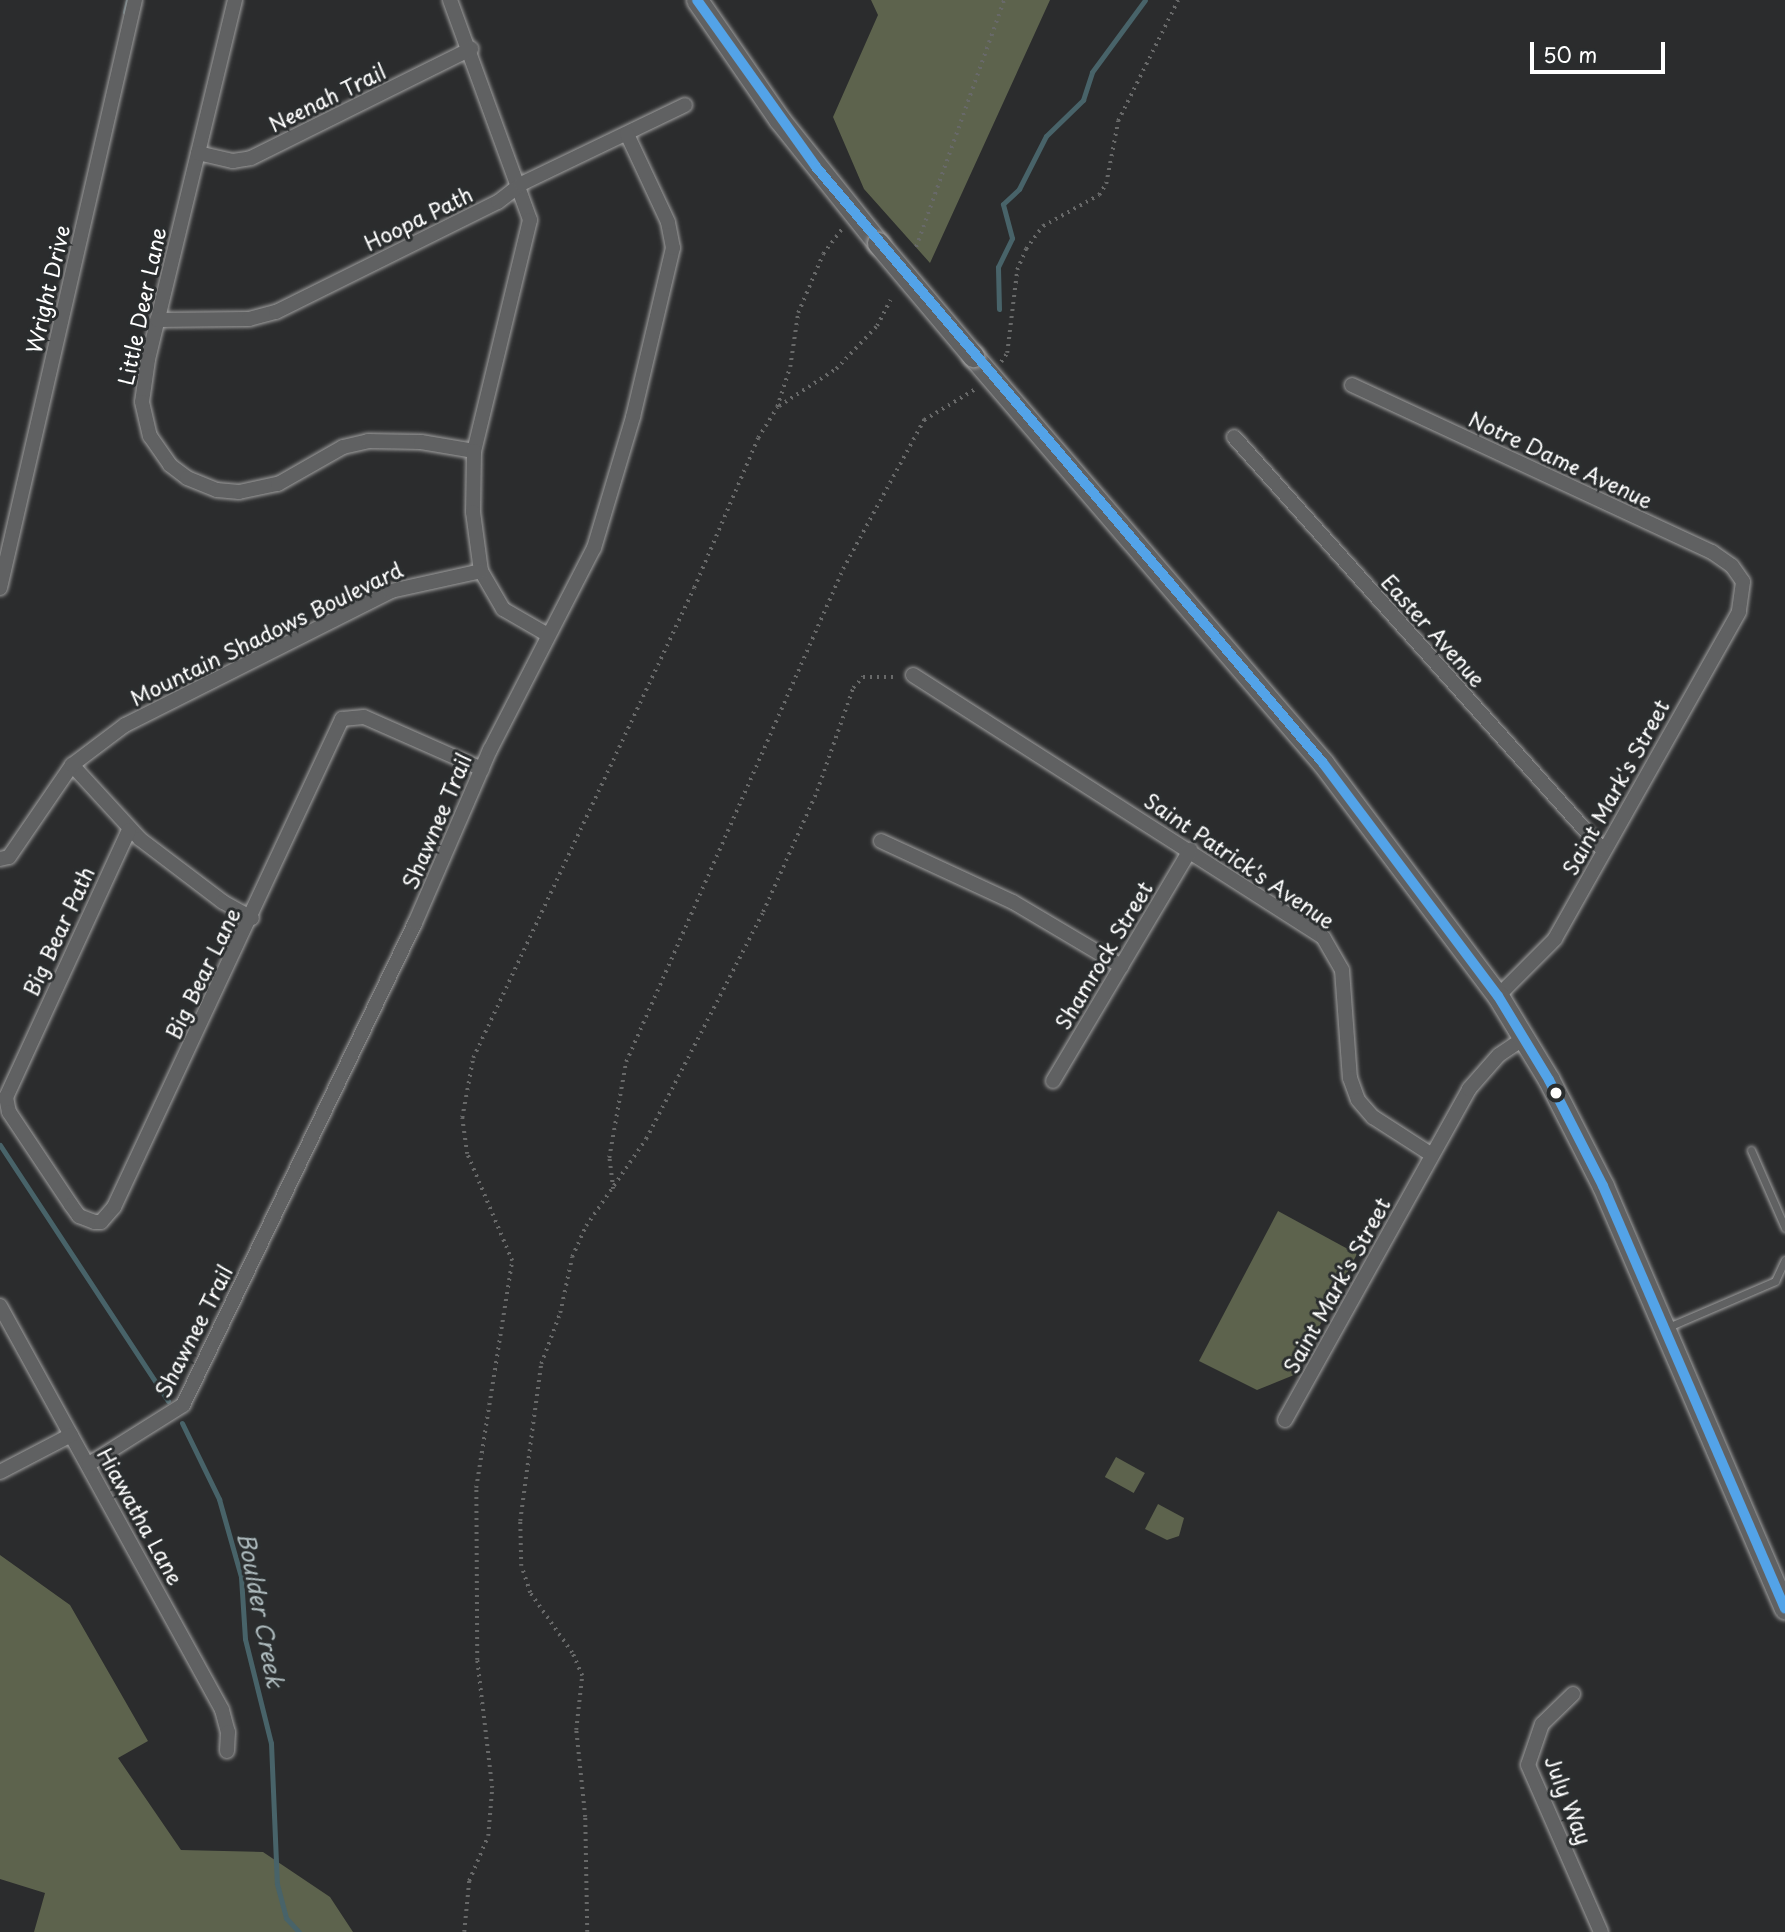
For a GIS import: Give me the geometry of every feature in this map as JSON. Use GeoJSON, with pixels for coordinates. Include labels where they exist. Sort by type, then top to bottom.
{"type":"FeatureCollection","features":[{"type":"Feature","properties":{"kind":"main road"},"geometry":{"type":"LineString","coordinates":[[698,0],[779,119],[853,213],[972,356],[1323,763],[1498,996],[1524,1038],[1603,1185],[1785,1609]]}},
{"type":"Feature","properties":{"kind":"street","name":"Wright Drive"},"geometry":{"type":"LineString","coordinates":[[0,588],[135,0]]}},
{"type":"Feature","properties":{"kind":"street","name":"Little Deer Lane"},"geometry":{"type":"LineString","coordinates":[[234,0],[156,320],[144,419],[170,465],[202,485],[239,492],[265,489],[343,447],[368,440],[421,442],[474,451]]}},
{"type":"Feature","properties":{"kind":"street"},"geometry":{"type":"LineString","coordinates":[[450,0],[471,49],[530,214],[528,238],[474,451],[473,512],[481,571],[503,609],[548,635]]}},
{"type":"Feature","properties":{"kind":"street","name":"Neenah Trail"},"geometry":{"type":"LineString","coordinates":[[198,153],[233,161],[251,158],[471,49]]}},
{"type":"Feature","properties":{"kind":"street","name":"Hoopa Path"},"geometry":{"type":"LineString","coordinates":[[156,320],[249,319],[276,312],[498,202],[521,184],[685,105]]}},
{"type":"Feature","properties":{"kind":"street","name":"Shawnee Trail"},"geometry":{"type":"LineString","coordinates":[[89,1464],[183,1405],[410,934],[482,769],[548,635],[581,579],[603,523],[673,248],[668,222],[627,134]]}},
{"type":"Feature","properties":{"kind":"street","name":"Notre Dame Avenue"},"geometry":{"type":"LineString","coordinates":[[1352,385],[1712,552],[1732,566],[1744,582]]}},
{"type":"Feature","properties":{"kind":"street","name":"Easter Avenue"},"geometry":{"type":"LineString","coordinates":[[1234,437],[1604,849]]}},
{"type":"Feature","properties":{"kind":"street","name":"Mountain Shadows Boulevard"},"geometry":{"type":"LineString","coordinates":[[0,859],[9,857],[72,765],[125,724],[391,591],[481,571]]}},
{"type":"Feature","properties":{"kind":"street","name":"Saint Mark's Street"},"geometry":{"type":"LineString","coordinates":[[1498,996],[1549,948],[1739,611],[1744,582]]}},
{"type":"Feature","properties":{"kind":"street","name":"Saint Patrick's Avenue"},"geometry":{"type":"LineString","coordinates":[[913,675],[1323,937],[1334,950],[1342,970],[1350,1078],[1358,1100],[1373,1117],[1432,1155]]}},
{"type":"Feature","properties":{"kind":"street","name":"Big Bear Lane"},"geometry":{"type":"LineString","coordinates":[[7,1089],[9,1112],[79,1216],[101,1222],[114,1208],[252,918],[342,719],[364,717],[482,769]]}},
{"type":"Feature","properties":{"kind":"street"},"geometry":{"type":"LineString","coordinates":[[72,765],[129,830],[223,902],[252,918]]}},
{"type":"Feature","properties":{"kind":"street","name":"Big Bear Path"},"geometry":{"type":"LineString","coordinates":[[7,1089],[129,830]]}},
{"type":"Feature","properties":{"kind":"street"},"geometry":{"type":"LineString","coordinates":[[881,841],[989,890],[1121,966]]}},
{"type":"Feature","properties":{"kind":"street","name":"Shamrock Street"},"geometry":{"type":"LineString","coordinates":[[1053,1081],[1190,850]]}},
{"type":"Feature","properties":{"kind":"street","name":"Saint Mark's Street"},"geometry":{"type":"LineString","coordinates":[[1285,1420],[1469,1089],[1499,1055],[1524,1038]]}},
{"type":"Feature","properties":{"kind":"street","name":"Hiawatha Lane"},"geometry":{"type":"LineString","coordinates":[[0,1306],[222,1710],[228,1732],[227,1751]]}},
{"type":"Feature","properties":{"kind":"street"},"geometry":{"type":"LineString","coordinates":[[0,1472],[71,1435]]}},
{"type":"Feature","properties":{"kind":"street","name":"July Way"},"geometry":{"type":"LineString","coordinates":[[1573,1694],[1542,1724],[1528,1765],[1601,1932]]}},
{"type":"Feature","properties":{"kind":"lane"},"geometry":{"type":"LineString","coordinates":[[1751,1150],[1785,1228]]}},
{"type":"Feature","properties":{"kind":"lane"},"geometry":{"type":"LineString","coordinates":[[1666,1328],[1775,1281],[1785,1260]]}},
{"type":"Feature","properties":{"kind":"path"},"geometry":{"type":"LineString","coordinates":[[916,247],[1004,0]]}},
{"type":"Feature","properties":{"kind":"path"},"geometry":{"type":"LineString","coordinates":[[613,1191],[609,1158],[626,1062],[843,569],[924,420],[992,377],[1007,352],[1015,282],[1026,249],[1043,226],[1099,195],[1106,184],[1118,121],[1178,0]]}},
{"type":"Feature","properties":{"kind":"path"},"geometry":{"type":"LineString","coordinates":[[464,1932],[469,1881],[488,1836],[492,1788],[477,1660],[476,1488],[512,1261],[467,1154],[463,1118],[466,1088],[485,1025],[777,407],[809,284],[823,254],[853,213]]}},
{"type":"Feature","properties":{"kind":"path"},"geometry":{"type":"LineString","coordinates":[[777,407],[836,369],[877,326],[890,300]]}},
{"type":"Feature","properties":{"kind":"path"},"geometry":{"type":"LineString","coordinates":[[587,1932],[585,1817],[576,1730],[582,1676],[572,1653],[545,1620],[524,1581],[520,1521],[541,1364],[560,1313],[572,1257],[586,1226],[613,1191],[646,1139],[763,912],[817,791],[853,688],[863,677],[874,674],[913,675]]}},
{"type":"Feature","properties":{"kind":"green space"},"geometry":{"type":"Polygon","coordinates":[[[871,0],[1050,0],[930,263],[864,189],[833,117],[878,15],[871,0]]]}},
{"type":"Feature","properties":{"kind":"green space"},"geometry":{"type":"Polygon","coordinates":[[[1278,1211],[1357,1254],[1294,1375],[1257,1390],[1199,1361],[1278,1211]]]}},
{"type":"Feature","properties":{"kind":"green space"},"geometry":{"type":"Polygon","coordinates":[[[1116,1457],[1145,1473],[1134,1493],[1105,1477],[1116,1457]]]}},
{"type":"Feature","properties":{"kind":"green space"},"geometry":{"type":"Polygon","coordinates":[[[1158,1504],[1184,1518],[1179,1536],[1167,1540],[1145,1529],[1158,1504]]]}},
{"type":"Feature","properties":{"kind":"green space"},"geometry":{"type":"Polygon","coordinates":[[[0,1555],[70,1605],[148,1741],[118,1758],[181,1850],[263,1852],[330,1897],[353,1932],[34,1932],[45,1893],[0,1879],[0,1555]]]}},
{"type":"Feature","properties":{"kind":"waterway"},"geometry":{"type":"LineString","coordinates":[[125,12],[128,0]]}},
{"type":"Feature","properties":{"kind":"waterway"},"geometry":{"type":"LineString","coordinates":[[999,309],[998,267],[1012,238],[1003,204],[1019,189],[1046,136],[1083,100],[1092,72],[1145,0]]}},
{"type":"Feature","properties":{"kind":"waterway","name":"Boulder Creek"},"geometry":{"type":"LineString","coordinates":[[0,1145],[168,1401]]}},
{"type":"Feature","properties":{"kind":"waterway","name":"Boulder Creek"},"geometry":{"type":"LineString","coordinates":[[182,1423],[219,1499],[241,1577],[245,1639],[271,1743],[277,1884],[286,1918],[299,1932]]}},
{"type":"Feature","properties":{"kind":"transit line"},"geometry":{"type":"LineString","coordinates":[[697,0],[816,167],[1323,763],[1498,996],[1549,1080],[1603,1186],[1785,1609]]}}]}
